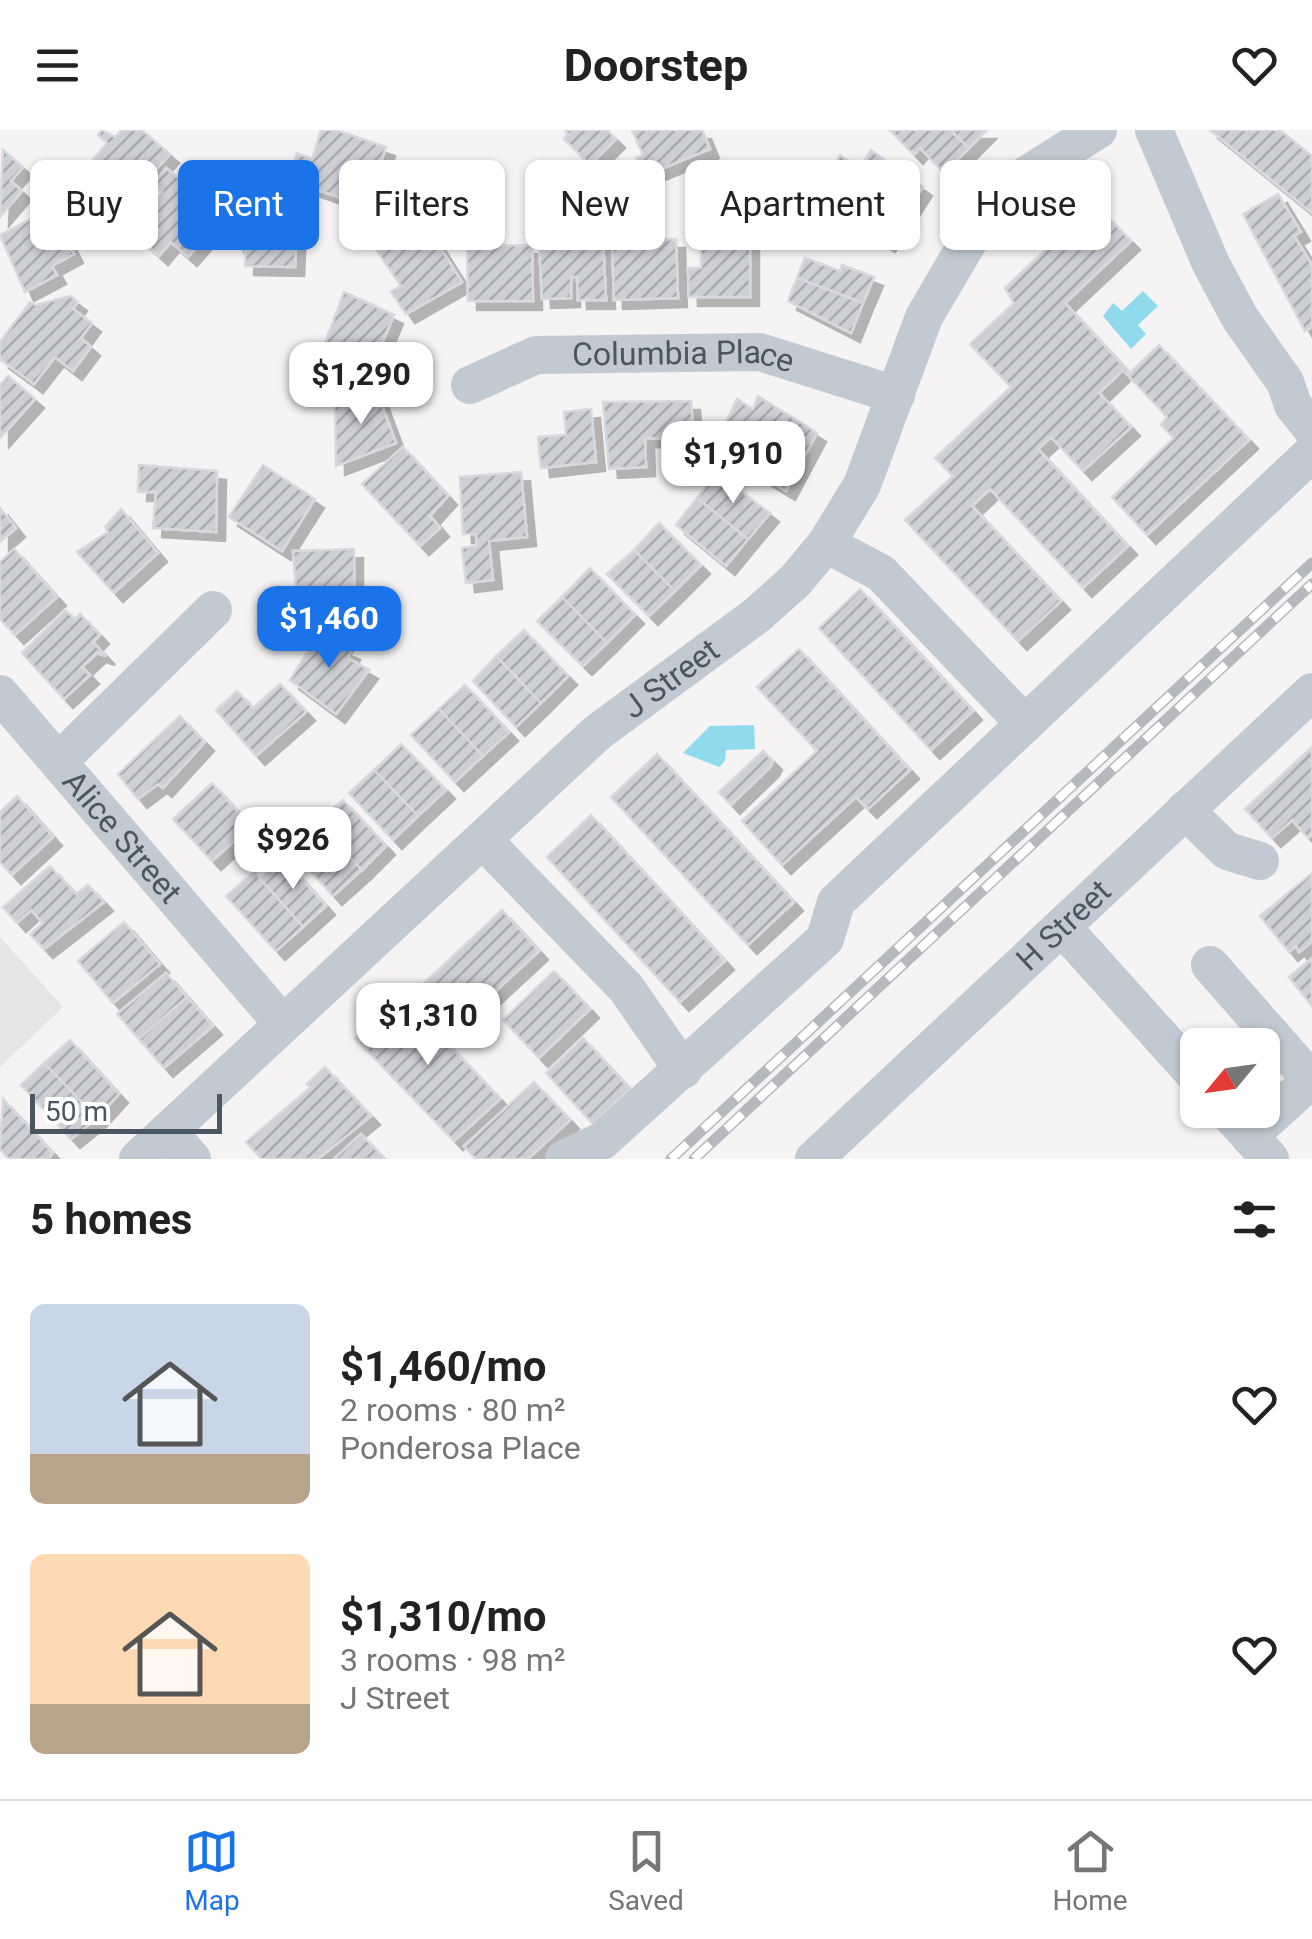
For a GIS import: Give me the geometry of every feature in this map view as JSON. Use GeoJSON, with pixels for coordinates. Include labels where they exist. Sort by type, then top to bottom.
{"type":"FeatureCollection","features":[{"type":"Feature","properties":{"kind":"street","name":"J Street"},"geometry":{"type":"LineString","coordinates":[[138,1159],[180,1145],[282,1023],[628,708],[757,615],[826,544],[862,485],[924,317],[978,225],[1022,177],[1098,130]]}},
{"type":"Feature","properties":{"kind":"street"},"geometry":{"type":"LineString","coordinates":[[1154,130],[1211,264],[1240,318],[1299,390],[1293,405],[1312,429]]}},
{"type":"Feature","properties":{"kind":"street","name":"Columbia Place"},"geometry":{"type":"LineString","coordinates":[[470,384],[536,355],[760,352],[896,396]]}},
{"type":"Feature","properties":{"kind":"street"},"geometry":{"type":"LineString","coordinates":[[564,1159],[602,1141],[825,939],[836,902],[1312,452]]}},
{"type":"Feature","properties":{"kind":"street"},"geometry":{"type":"LineString","coordinates":[[826,544],[881,573],[1025,724]]}},
{"type":"Feature","properties":{"kind":"street"},"geometry":{"type":"LineString","coordinates":[[60,760],[212,610]]}},
{"type":"Feature","properties":{"kind":"street","name":"H Street"},"geometry":{"type":"LineString","coordinates":[[829,1154],[1062,926],[1312,692]]}},
{"type":"Feature","properties":{"kind":"street","name":"Alice Street"},"geometry":{"type":"LineString","coordinates":[[0,694],[282,1023]]}},
{"type":"Feature","properties":{"kind":"street"},"geometry":{"type":"LineString","coordinates":[[1186,810],[1227,852],[1260,861]]}},
{"type":"Feature","properties":{"kind":"street"},"geometry":{"type":"LineString","coordinates":[[484,840],[626,988],[682,1070]]}},
{"type":"Feature","properties":{"kind":"street"},"geometry":{"type":"LineString","coordinates":[[1062,926],[1180,1058]]}},
{"type":"Feature","properties":{"kind":"street"},"geometry":{"type":"LineString","coordinates":[[1210,965],[1312,1081],[1248,1135]]}},
{"type":"Feature","properties":{"kind":"shaded area"},"geometry":{"type":"Polygon","coordinates":[[[0,937],[63,1007],[0,1067],[0,937]]]}},
{"type":"Feature","properties":{"kind":"water"},"geometry":{"type":"Polygon","coordinates":[[[1143,291],[1158,306],[1138,325],[1146,334],[1131,349],[1103,316],[1113,303],[1122,311],[1143,291]]]}},
{"type":"Feature","properties":{"kind":"water"},"geometry":{"type":"Polygon","coordinates":[[[754,725],[755,749],[726,750],[725,761],[719,767],[683,753],[710,726],[754,725]]]}},
{"type":"Feature","properties":{"kind":"building"},"geometry":{"type":"Polygon","coordinates":[[[102,130],[115,137],[122,130],[142,130],[170,154],[158,167],[158,160],[93,160],[107,143],[98,135],[102,130]]]}},
{"type":"Feature","properties":{"kind":"building"},"geometry":{"type":"Polygon","coordinates":[[[321,130],[336,130],[386,147],[382,160],[339,160],[339,197],[319,190],[319,160],[295,160],[297,153],[312,159],[321,130]]]}},
{"type":"Feature","properties":{"kind":"building"},"geometry":{"type":"Polygon","coordinates":[[[565,130],[607,130],[616,139],[595,160],[585,160],[564,139],[568,134],[565,130]]]}},
{"type":"Feature","properties":{"kind":"building"},"geometry":{"type":"Polygon","coordinates":[[[632,130],[702,130],[710,149],[665,167],[665,160],[637,160],[643,155],[632,130]]]}},
{"type":"Feature","properties":{"kind":"building"},"geometry":{"type":"Polygon","coordinates":[[[890,130],[950,130],[969,148],[957,160],[940,160],[940,169],[920,148],[914,155],[890,130]]]}},
{"type":"Feature","properties":{"kind":"building"},"geometry":{"type":"Polygon","coordinates":[[[950,130],[987,130],[969,148],[950,130]]]}},
{"type":"Feature","properties":{"kind":"building"},"geometry":{"type":"Polygon","coordinates":[[[1210,130],[1280,130],[1312,156],[1312,213],[1210,130]]]}},
{"type":"Feature","properties":{"kind":"building"},"geometry":{"type":"Polygon","coordinates":[[[3,150],[23,167],[11,181],[22,191],[0,217],[3,150]]]}},
{"type":"Feature","properties":{"kind":"building"},"geometry":{"type":"Polygon","coordinates":[[[871,150],[885,160],[865,160],[871,150]]]}},
{"type":"Feature","properties":{"kind":"building"},"geometry":{"type":"Polygon","coordinates":[[[166,168],[178,177],[178,248],[171,242],[159,256],[152,250],[158,250],[158,197],[162,192],[158,178],[166,168]]]}},
{"type":"Feature","properties":{"kind":"building"},"geometry":{"type":"Polygon","coordinates":[[[1278,194],[1301,232],[1294,236],[1312,265],[1312,327],[1305,331],[1243,214],[1278,194]]]}},
{"type":"Feature","properties":{"kind":"building"},"geometry":{"type":"Polygon","coordinates":[[[30,220],[30,250],[72,250],[74,254],[52,266],[57,275],[25,292],[0,235],[30,220]]]}},
{"type":"Feature","properties":{"kind":"building"},"geometry":{"type":"Polygon","coordinates":[[[1111,220],[1131,241],[1065,303],[1130,373],[1159,345],[1249,440],[1147,535],[1112,497],[1174,438],[1161,425],[1167,417],[1123,370],[1099,393],[1131,427],[1083,471],[1051,437],[1038,449],[1128,546],[1083,588],[990,489],[972,506],[1061,601],[1018,641],[905,520],[953,476],[935,458],[1011,387],[970,344],[1014,303],[1005,288],[1045,250],[1111,250],[1111,220]]]}},
{"type":"Feature","properties":{"kind":"building"},"geometry":{"type":"Polygon","coordinates":[[[665,239],[676,239],[678,298],[614,300],[612,250],[665,250],[665,239]]]}},
{"type":"Feature","properties":{"kind":"building"},"geometry":{"type":"Polygon","coordinates":[[[505,245],[525,245],[525,250],[532,250],[533,301],[468,301],[467,250],[505,250],[505,245]]]}},
{"type":"Feature","properties":{"kind":"building"},"geometry":{"type":"Polygon","coordinates":[[[246,250],[296,250],[295,267],[245,266],[246,250]]]}},
{"type":"Feature","properties":{"kind":"building"},"geometry":{"type":"Polygon","coordinates":[[[376,250],[442,250],[462,282],[406,314],[391,292],[401,286],[376,250]]]}},
{"type":"Feature","properties":{"kind":"building"},"geometry":{"type":"Polygon","coordinates":[[[539,250],[604,250],[606,300],[578,300],[577,277],[571,277],[571,298],[542,299],[539,250]]]}},
{"type":"Feature","properties":{"kind":"building"},"geometry":{"type":"Polygon","coordinates":[[[701,250],[750,250],[750,297],[689,297],[688,268],[701,268],[701,250]]]}},
{"type":"Feature","properties":{"kind":"building"},"geometry":{"type":"Polygon","coordinates":[[[805,258],[840,271],[842,265],[874,277],[863,303],[797,278],[805,258]]]}},
{"type":"Feature","properties":{"kind":"building"},"geometry":{"type":"Polygon","coordinates":[[[797,278],[863,303],[851,333],[788,301],[797,278]]]}},
{"type":"Feature","properties":{"kind":"building"},"geometry":{"type":"Polygon","coordinates":[[[344,292],[394,315],[370,372],[322,351],[344,292]]]}},
{"type":"Feature","properties":{"kind":"building"},"geometry":{"type":"Polygon","coordinates":[[[70,296],[78,302],[73,309],[92,323],[81,338],[91,347],[73,371],[55,357],[34,384],[0,359],[0,342],[30,302],[36,305],[70,296]]]}},
{"type":"Feature","properties":{"kind":"building"},"geometry":{"type":"Polygon","coordinates":[[[8,376],[35,399],[0,438],[0,385],[8,376]]]}},
{"type":"Feature","properties":{"kind":"building"},"geometry":{"type":"Polygon","coordinates":[[[375,387],[396,443],[336,466],[335,403],[375,387]]]}},
{"type":"Feature","properties":{"kind":"building"},"geometry":{"type":"Polygon","coordinates":[[[758,396],[817,433],[786,491],[757,473],[768,454],[723,429],[737,399],[753,409],[758,396]]]}},
{"type":"Feature","properties":{"kind":"building"},"geometry":{"type":"Polygon","coordinates":[[[691,401],[694,439],[645,438],[646,467],[609,469],[603,402],[691,401]]]}},
{"type":"Feature","properties":{"kind":"building"},"geometry":{"type":"Polygon","coordinates":[[[591,409],[596,462],[541,468],[538,437],[566,435],[564,412],[591,409]]]}},
{"type":"Feature","properties":{"kind":"building"},"geometry":{"type":"Polygon","coordinates":[[[403,447],[448,496],[430,516],[440,528],[420,546],[362,484],[403,447]]]}},
{"type":"Feature","properties":{"kind":"building"},"geometry":{"type":"Polygon","coordinates":[[[139,465],[217,471],[216,532],[153,528],[156,492],[138,492],[139,465]]]}},
{"type":"Feature","properties":{"kind":"building"},"geometry":{"type":"Polygon","coordinates":[[[263,465],[315,499],[282,551],[229,517],[263,465]]]}},
{"type":"Feature","properties":{"kind":"building"},"geometry":{"type":"Polygon","coordinates":[[[521,472],[527,537],[489,541],[493,580],[466,583],[462,548],[477,546],[476,534],[463,534],[460,477],[521,472]]]}},
{"type":"Feature","properties":{"kind":"building"},"geometry":{"type":"Polygon","coordinates":[[[716,473],[770,513],[748,539],[697,498],[716,473]]]}},
{"type":"Feature","properties":{"kind":"building"},"geometry":{"type":"Polygon","coordinates":[[[697,498],[748,539],[726,566],[676,525],[697,498]]]}},
{"type":"Feature","properties":{"kind":"building"},"geometry":{"type":"Polygon","coordinates":[[[0,508],[16,528],[0,542],[0,508]]]}},
{"type":"Feature","properties":{"kind":"building"},"geometry":{"type":"Polygon","coordinates":[[[121,509],[158,553],[114,593],[77,552],[108,532],[105,527],[121,509]]]}},
{"type":"Feature","properties":{"kind":"building"},"geometry":{"type":"Polygon","coordinates":[[[659,523],[701,565],[675,591],[634,550],[659,523]]]}},
{"type":"Feature","properties":{"kind":"building"},"geometry":{"type":"Polygon","coordinates":[[[14,549],[57,597],[15,635],[0,619],[0,562],[14,549]]]}},
{"type":"Feature","properties":{"kind":"building"},"geometry":{"type":"Polygon","coordinates":[[[354,549],[354,612],[298,613],[293,551],[354,549]]]}},
{"type":"Feature","properties":{"kind":"building"},"geometry":{"type":"Polygon","coordinates":[[[634,550],[675,591],[649,616],[607,574],[634,550]]]}},
{"type":"Feature","properties":{"kind":"building"},"geometry":{"type":"Polygon","coordinates":[[[590,568],[635,615],[607,643],[562,597],[590,568]]]}},
{"type":"Feature","properties":{"kind":"building"},"geometry":{"type":"Polygon","coordinates":[[[860,589],[973,711],[931,750],[819,628],[860,589]]]}},
{"type":"Feature","properties":{"kind":"building"},"geometry":{"type":"Polygon","coordinates":[[[562,597],[607,643],[583,666],[537,621],[562,597]]]}},
{"type":"Feature","properties":{"kind":"building"},"geometry":{"type":"Polygon","coordinates":[[[65,610],[75,619],[80,614],[100,635],[93,642],[106,656],[97,653],[82,667],[90,675],[64,699],[22,653],[65,610]]]}},
{"type":"Feature","properties":{"kind":"building"},"geometry":{"type":"Polygon","coordinates":[[[324,625],[345,640],[341,647],[351,651],[348,658],[369,670],[336,714],[290,680],[324,625]]]}},
{"type":"Feature","properties":{"kind":"building"},"geometry":{"type":"Polygon","coordinates":[[[524,630],[568,676],[541,703],[496,656],[524,630]]]}},
{"type":"Feature","properties":{"kind":"building"},"geometry":{"type":"Polygon","coordinates":[[[799,649],[910,770],[868,809],[856,797],[782,865],[742,821],[817,751],[757,687],[799,649]]]}},
{"type":"Feature","properties":{"kind":"building"},"geometry":{"type":"Polygon","coordinates":[[[496,656],[541,703],[516,727],[473,681],[496,656]]]}},
{"type":"Feature","properties":{"kind":"building"},"geometry":{"type":"Polygon","coordinates":[[[280,684],[306,712],[256,756],[216,710],[237,691],[253,708],[280,684]]]}},
{"type":"Feature","properties":{"kind":"building"},"geometry":{"type":"Polygon","coordinates":[[[465,685],[509,732],[483,756],[439,709],[465,685]]]}},
{"type":"Feature","properties":{"kind":"building"},"geometry":{"type":"Polygon","coordinates":[[[439,709],[483,756],[455,782],[411,735],[439,709]]]}},
{"type":"Feature","properties":{"kind":"building"},"geometry":{"type":"Polygon","coordinates":[[[180,716],[205,742],[163,788],[158,784],[138,799],[118,774],[180,716]]]}},
{"type":"Feature","properties":{"kind":"building"},"geometry":{"type":"Polygon","coordinates":[[[401,744],[446,790],[418,816],[374,770],[401,744]]]}},
{"type":"Feature","properties":{"kind":"building"},"geometry":{"type":"Polygon","coordinates":[[[1312,747],[1312,834],[1308,838],[1292,820],[1272,838],[1245,809],[1312,747]]]}},
{"type":"Feature","properties":{"kind":"building"},"geometry":{"type":"Polygon","coordinates":[[[763,751],[773,761],[770,767],[731,805],[719,792],[763,751]]]}},
{"type":"Feature","properties":{"kind":"building"},"geometry":{"type":"Polygon","coordinates":[[[657,754],[794,902],[748,945],[611,797],[657,754]]]}},
{"type":"Feature","properties":{"kind":"building"},"geometry":{"type":"Polygon","coordinates":[[[374,770],[418,816],[393,840],[349,793],[374,770]]]}},
{"type":"Feature","properties":{"kind":"building"},"geometry":{"type":"Polygon","coordinates":[[[212,783],[251,826],[212,861],[173,819],[212,783]]]}},
{"type":"Feature","properties":{"kind":"building"},"geometry":{"type":"Polygon","coordinates":[[[17,796],[53,837],[12,875],[0,862],[0,812],[17,796]]]}},
{"type":"Feature","properties":{"kind":"building"},"geometry":{"type":"Polygon","coordinates":[[[343,800],[386,846],[362,870],[317,823],[343,800]]]}},
{"type":"Feature","properties":{"kind":"building"},"geometry":{"type":"Polygon","coordinates":[[[591,815],[725,961],[680,1002],[547,857],[591,815]]]}},
{"type":"Feature","properties":{"kind":"building"},"geometry":{"type":"Polygon","coordinates":[[[317,823],[362,870],[333,896],[290,848],[317,823]]]}},
{"type":"Feature","properties":{"kind":"building"},"geometry":{"type":"Polygon","coordinates":[[[283,858],[326,906],[303,927],[260,879],[283,858]]]}},
{"type":"Feature","properties":{"kind":"building"},"geometry":{"type":"Polygon","coordinates":[[[50,866],[76,894],[88,885],[104,902],[44,949],[30,934],[43,923],[31,910],[17,923],[3,907],[50,866]]]}},
{"type":"Feature","properties":{"kind":"building"},"geometry":{"type":"Polygon","coordinates":[[[254,872],[303,927],[276,951],[226,896],[254,872]]]}},
{"type":"Feature","properties":{"kind":"building"},"geometry":{"type":"Polygon","coordinates":[[[1312,873],[1312,942],[1299,952],[1296,946],[1289,952],[1260,916],[1312,873]]]}},
{"type":"Feature","properties":{"kind":"building"},"geometry":{"type":"Polygon","coordinates":[[[502,910],[539,951],[460,1024],[423,984],[502,910]]]}},
{"type":"Feature","properties":{"kind":"building"},"geometry":{"type":"Polygon","coordinates":[[[124,922],[160,964],[113,1003],[78,961],[124,922]]]}},
{"type":"Feature","properties":{"kind":"building"},"geometry":{"type":"Polygon","coordinates":[[[1312,958],[1312,1006],[1289,977],[1312,958]]]}},
{"type":"Feature","properties":{"kind":"building"},"geometry":{"type":"Polygon","coordinates":[[[554,971],[590,1009],[539,1058],[503,1020],[554,971]]]}},
{"type":"Feature","properties":{"kind":"building"},"geometry":{"type":"Polygon","coordinates":[[[166,973],[187,997],[139,1039],[117,1014],[166,973]]]}},
{"type":"Feature","properties":{"kind":"building"},"geometry":{"type":"Polygon","coordinates":[[[402,995],[500,1099],[454,1141],[355,1038],[402,995]]]}},
{"type":"Feature","properties":{"kind":"building"},"geometry":{"type":"Polygon","coordinates":[[[187,997],[213,1026],[164,1068],[139,1039],[187,997]]]}},
{"type":"Feature","properties":{"kind":"building"},"geometry":{"type":"Polygon","coordinates":[[[583,1038],[630,1089],[593,1124],[546,1073],[583,1038]]]}},
{"type":"Feature","properties":{"kind":"building"},"geometry":{"type":"Polygon","coordinates":[[[70,1040],[119,1094],[97,1118],[44,1063],[70,1040]]]}},
{"type":"Feature","properties":{"kind":"building"},"geometry":{"type":"Polygon","coordinates":[[[44,1063],[97,1118],[71,1139],[21,1085],[44,1063]]]}},
{"type":"Feature","properties":{"kind":"building"},"geometry":{"type":"Polygon","coordinates":[[[325,1067],[371,1116],[318,1159],[262,1159],[246,1142],[311,1087],[307,1084],[325,1067]]]}},
{"type":"Feature","properties":{"kind":"building"},"geometry":{"type":"Polygon","coordinates":[[[534,1082],[570,1120],[528,1159],[476,1159],[464,1146],[534,1082]]]}},
{"type":"Feature","properties":{"kind":"building"},"geometry":{"type":"Polygon","coordinates":[[[3,1099],[53,1153],[48,1159],[9,1159],[0,1149],[3,1099]]]}},
{"type":"Feature","properties":{"kind":"building"},"geometry":{"type":"Polygon","coordinates":[[[361,1134],[385,1159],[334,1159],[361,1134]]]}},
{"type":"Feature","properties":{"kind":"railway"},"geometry":{"type":"LineString","coordinates":[[671,1159],[1312,563]]}},
{"type":"Feature","properties":{"kind":"railway"},"geometry":{"type":"LineString","coordinates":[[694,1159],[1312,584]]}}]}
